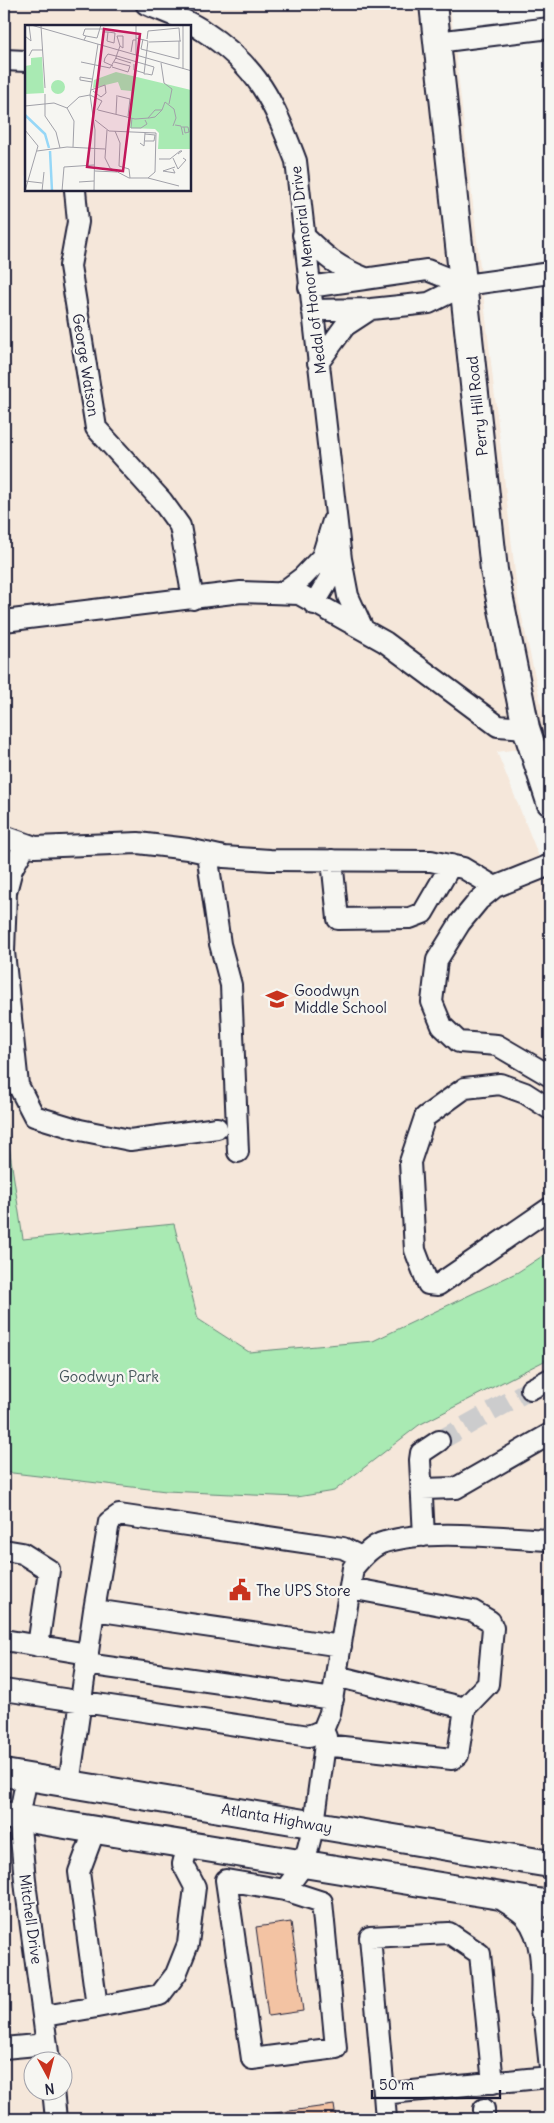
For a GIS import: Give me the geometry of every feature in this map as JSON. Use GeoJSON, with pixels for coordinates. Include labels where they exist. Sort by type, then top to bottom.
{"type":"FeatureCollection","features":[{"type":"Feature","properties":{"kind":"main road","name":"Perry Hill Road"},"geometry":{"type":"LineString","coordinates":[[433,4],[465,285],[494,570],[526,728],[550,802]]}},
{"type":"Feature","properties":{"kind":"main road","name":"Atlanta Highway"},"geometry":{"type":"LineString","coordinates":[[16,1775],[550,1864]]}},
{"type":"Feature","properties":{"kind":"main road"},"geometry":{"type":"LineString","coordinates":[[12,1816],[550,1904]]}},
{"type":"Feature","properties":{"kind":"main road"},"geometry":{"type":"LineString","coordinates":[[519,1858],[550,1857]]}},
{"type":"Feature","properties":{"kind":"main road"},"geometry":{"type":"LineString","coordinates":[[503,1896],[528,1914],[538,1934],[544,1959],[547,2000]]}},
{"type":"Feature","properties":{"kind":"street","name":"Medal of Honor Memorial Drive"},"geometry":{"type":"LineString","coordinates":[[146,4],[201,29],[237,57],[261,82],[278,114],[296,161],[341,558],[348,596],[363,629]]}},
{"type":"Feature","properties":{"kind":"street"},"geometry":{"type":"LineString","coordinates":[[437,42],[550,28]]}},
{"type":"Feature","properties":{"kind":"street"},"geometry":{"type":"LineString","coordinates":[[4,60],[25,61]]}},
{"type":"Feature","properties":{"kind":"street","name":"George Watson"},"geometry":{"type":"LineString","coordinates":[[75,191],[78,222],[70,266],[96,428],[162,501],[180,526],[193,599]]}},
{"type":"Feature","properties":{"kind":"street"},"geometry":{"type":"LineString","coordinates":[[303,235],[331,262],[342,269],[365,278]]}},
{"type":"Feature","properties":{"kind":"street"},"geometry":{"type":"LineString","coordinates":[[309,287],[427,270],[465,285]]}},
{"type":"Feature","properties":{"kind":"street"},"geometry":{"type":"LineString","coordinates":[[312,310],[371,309],[428,303],[465,285],[550,273]]}},
{"type":"Feature","properties":{"kind":"street"},"geometry":{"type":"LineString","coordinates":[[318,363],[345,326],[371,309]]}},
{"type":"Feature","properties":{"kind":"street","name":"Medal of Honor Memorial Drive"},"geometry":{"type":"LineString","coordinates":[[283,592],[303,577],[322,557],[335,515]]}},
{"type":"Feature","properties":{"kind":"street"},"geometry":{"type":"LineString","coordinates":[[314,604],[341,558]]}},
{"type":"Feature","properties":{"kind":"street"},"geometry":{"type":"LineString","coordinates":[[4,621],[241,592],[299,594],[385,642],[498,726],[526,728]]}},
{"type":"Feature","properties":{"kind":"street"},"geometry":{"type":"LineString","coordinates":[[4,836],[35,847],[138,843],[224,857],[270,860],[430,861],[463,868],[495,888]]}},
{"type":"Feature","properties":{"kind":"street"},"geometry":{"type":"LineString","coordinates":[[26,844],[12,869],[6,892],[4,952],[18,1085],[34,1116],[80,1130],[130,1140],[217,1128]]}},
{"type":"Feature","properties":{"kind":"street"},"geometry":{"type":"LineString","coordinates":[[207,853],[220,944],[230,984],[238,1152]]}},
{"type":"Feature","properties":{"kind":"street"},"geometry":{"type":"LineString","coordinates":[[332,860],[338,919],[410,918],[423,913],[451,865]]}},
{"type":"Feature","properties":{"kind":"street"},"geometry":{"type":"LineString","coordinates":[[550,866],[538,868],[495,888],[479,900],[460,923],[437,960],[432,1002],[442,1026],[459,1042],[497,1045],[550,1076]]}},
{"type":"Feature","properties":{"kind":"street"},"geometry":{"type":"LineString","coordinates":[[550,1109],[525,1093],[500,1084],[465,1088],[425,1117],[410,1162],[415,1250],[428,1284],[438,1286],[550,1208]]}},
{"type":"Feature","properties":{"kind":"street"},"geometry":{"type":"LineString","coordinates":[[531,1389],[550,1379]]}},
{"type":"Feature","properties":{"kind":"street"},"geometry":{"type":"LineString","coordinates":[[422,1489],[456,1488],[550,1434]]}},
{"type":"Feature","properties":{"kind":"street"},"geometry":{"type":"LineString","coordinates":[[424,1536],[420,1460],[421,1454],[439,1441]]}},
{"type":"Feature","properties":{"kind":"street"},"geometry":{"type":"LineString","coordinates":[[69,1784],[94,1610],[109,1522],[119,1514],[343,1548],[361,1557]]}},
{"type":"Feature","properties":{"kind":"street"},"geometry":{"type":"LineString","coordinates":[[285,1890],[304,1864],[314,1824],[324,1738],[330,1714],[353,1568],[361,1557],[384,1542],[424,1536],[550,1540],[550,1535]]}},
{"type":"Feature","properties":{"kind":"street"},"geometry":{"type":"LineString","coordinates":[[4,1550],[22,1553],[48,1570],[38,1646]]}},
{"type":"Feature","properties":{"kind":"street"},"geometry":{"type":"LineString","coordinates":[[4,1690],[452,1759],[458,1755],[465,1708],[488,1684],[493,1628],[490,1621],[473,1611],[350,1588]]}},
{"type":"Feature","properties":{"kind":"street"},"geometry":{"type":"LineString","coordinates":[[94,1610],[341,1646]]}},
{"type":"Feature","properties":{"kind":"street"},"geometry":{"type":"LineString","coordinates":[[4,1640],[38,1646],[87,1659],[332,1699]]}},
{"type":"Feature","properties":{"kind":"street"},"geometry":{"type":"LineString","coordinates":[[336,1676],[465,1708]]}},
{"type":"Feature","properties":{"kind":"street","name":"Mitchell Drive"},"geometry":{"type":"LineString","coordinates":[[16,1775],[12,1816],[26,1890],[48,2050]]}},
{"type":"Feature","properties":{"kind":"street"},"geometry":{"type":"LineString","coordinates":[[95,1829],[79,1872],[97,2007]]}},
{"type":"Feature","properties":{"kind":"street"},"geometry":{"type":"LineString","coordinates":[[44,2016],[157,1996],[171,1981],[188,1944],[195,1887],[183,1864],[188,1845]]}},
{"type":"Feature","properties":{"kind":"street"},"geometry":{"type":"LineString","coordinates":[[226,1880],[285,1890],[322,1902],[336,2048],[252,2059],[226,1880],[227,1851]]}},
{"type":"Feature","properties":{"kind":"street"},"geometry":{"type":"LineString","coordinates":[[386,2119],[370,1937],[449,1933],[480,1954],[493,2083]]}},
{"type":"Feature","properties":{"kind":"street"},"geometry":{"type":"LineString","coordinates":[[547,2000],[550,2068]]}},
{"type":"Feature","properties":{"kind":"street"},"geometry":{"type":"LineString","coordinates":[[4,2048],[26,2050]]}},
{"type":"Feature","properties":{"kind":"street"},"geometry":{"type":"LineString","coordinates":[[384,2094],[550,2077]]}},
{"type":"Feature","properties":{"kind":"street"},"geometry":{"type":"LineString","coordinates":[[54,2100],[56,2119]]}},
{"type":"Feature","properties":{"kind":"shaded area"},"geometry":{"type":"Polygon","coordinates":[[[4,4],[450,4],[518,599],[550,745],[497,752],[550,884],[550,1251],[518,1272],[373,1341],[249,1352],[198,1319],[174,1224],[23,1239],[4,1113],[4,4]]]}},
{"type":"Feature","properties":{"kind":"shaded area"},"geometry":{"type":"Polygon","coordinates":[[[550,1358],[550,2119],[4,2119],[4,1472],[166,1491],[297,1497],[334,1491],[419,1425],[550,1358]]]}},
{"type":"Feature","properties":{"kind":"green space","name":"Goodwyn Park"},"geometry":{"type":"Polygon","coordinates":[[[4,1113],[23,1239],[174,1224],[198,1319],[249,1352],[373,1341],[518,1272],[550,1251],[550,1358],[419,1425],[334,1491],[297,1497],[166,1491],[4,1472],[4,1113]]]}},
{"type":"Feature","properties":{"kind":"building"},"geometry":{"type":"Polygon","coordinates":[[[291,1922],[303,2011],[268,2016],[256,1927],[291,1922]]]}},
{"type":"Feature","properties":{"kind":"building"},"geometry":{"type":"Polygon","coordinates":[[[334,2105],[336,2119],[238,2119],[238,2118],[334,2105]]]}},
{"type":"Feature","properties":{"kind":"tunnel"},"geometry":{"type":"LineString","coordinates":[[439,1441],[531,1389]]}},
{"type":"Feature","properties":{"kind":"place","name":"Goodwyn Middle School"},"geometry":{"type":"Point","coordinates":[277,999]}},
{"type":"Feature","properties":{"kind":"place","name":"The UPS Store"},"geometry":{"type":"Point","coordinates":[240,1590]}}]}
